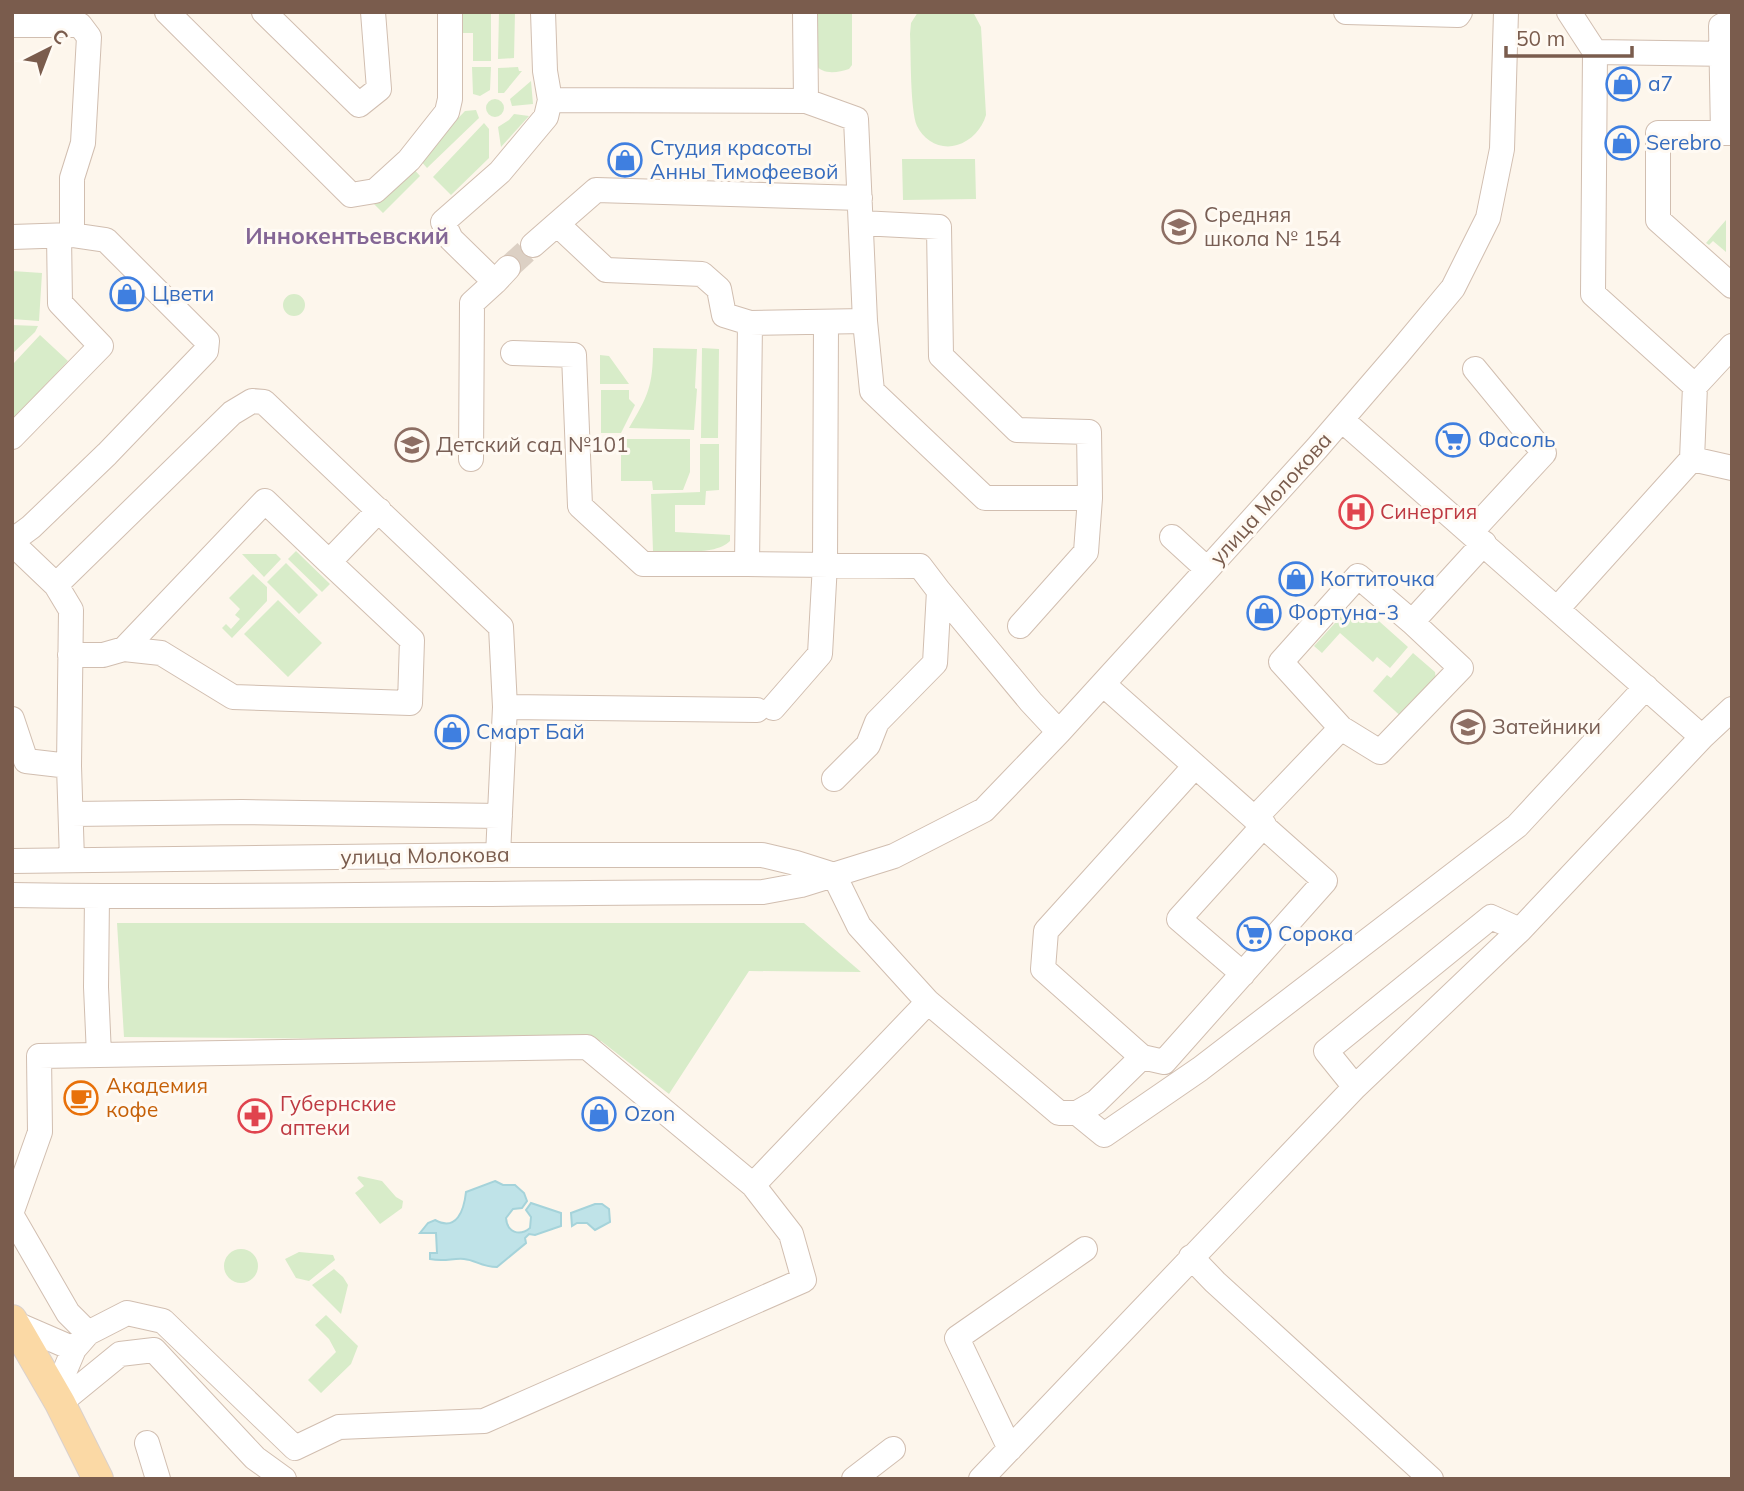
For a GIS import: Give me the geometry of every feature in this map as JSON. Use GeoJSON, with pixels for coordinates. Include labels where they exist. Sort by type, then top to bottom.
{"type":"FeatureCollection","features":[{"type":"Feature","properties":{"kind":"main road"},"geometry":{"type":"LineString","coordinates":[[13,1322],[58,1398],[99,1479]]}},
{"type":"Feature","properties":{"kind":"street"},"geometry":{"type":"LineString","coordinates":[[167,12],[351,195],[375,191],[409,160],[447,112],[450,99],[450,12]]}},
{"type":"Feature","properties":{"kind":"street"},"geometry":{"type":"LineString","coordinates":[[264,12],[359,105],[379,89],[373,12]]}},
{"type":"Feature","properties":{"kind":"street"},"geometry":{"type":"LineString","coordinates":[[471,459],[472,303],[501,275],[451,239],[443,222],[500,172],[544,121],[550,100],[545,71],[543,12]]}},
{"type":"Feature","properties":{"kind":"street"},"geometry":{"type":"LineString","coordinates":[[805,12],[806,101]]}},
{"type":"Feature","properties":{"kind":"street"},"geometry":{"type":"LineString","coordinates":[[1346,12],[1458,15],[1460,12]]}},
{"type":"Feature","properties":{"kind":"street"},"geometry":{"type":"LineString","coordinates":[[1342,420],[1452,288],[1488,218],[1502,149],[1506,12]]}},
{"type":"Feature","properties":{"kind":"street"},"geometry":{"type":"LineString","coordinates":[[1569,12],[1595,52],[1593,294],[1695,386]]}},
{"type":"Feature","properties":{"kind":"street"},"geometry":{"type":"LineString","coordinates":[[12,437],[101,346],[60,303],[72,178],[83,143],[89,37],[80,25],[17,21]]}},
{"type":"Feature","properties":{"kind":"street"},"geometry":{"type":"LineString","coordinates":[[1732,21],[1721,26],[1726,54],[1727,133],[1658,133],[1658,219],[1732,286]]}},
{"type":"Feature","properties":{"kind":"street"},"geometry":{"type":"LineString","coordinates":[[1595,52],[1726,54]]}},
{"type":"Feature","properties":{"kind":"street"},"geometry":{"type":"LineString","coordinates":[[550,100],[806,101],[856,119],[864,321],[872,391],[985,498],[1090,498]]}},
{"type":"Feature","properties":{"kind":"street"},"geometry":{"type":"LineString","coordinates":[[533,245],[596,190],[860,198]]}},
{"type":"Feature","properties":{"kind":"street"},"geometry":{"type":"LineString","coordinates":[[861,223],[939,227],[941,356],[1017,430],[1090,432],[1090,498],[1086,552],[1020,626]]}},
{"type":"Feature","properties":{"kind":"street"},"geometry":{"type":"LineString","coordinates":[[557,224],[606,270],[702,274],[719,289],[724,315],[750,323],[864,321]]}},
{"type":"Feature","properties":{"kind":"street"},"geometry":{"type":"LineString","coordinates":[[12,237],[66,236],[106,240],[207,341],[206,351],[107,454],[12,542],[56,585],[72,610],[69,765],[72,860]]}},
{"type":"Feature","properties":{"kind":"street"},"geometry":{"type":"LineString","coordinates":[[505,707],[765,709],[820,654],[825,564],[827,322]]}},
{"type":"Feature","properties":{"kind":"street"},"geometry":{"type":"LineString","coordinates":[[747,564],[750,323]]}},
{"type":"Feature","properties":{"kind":"street"},"geometry":{"type":"LineString","coordinates":[[1557,609],[1692,459],[1695,386],[1732,346]]}},
{"type":"Feature","properties":{"kind":"street"},"geometry":{"type":"LineString","coordinates":[[513,353],[574,355],[580,506],[643,564],[920,566],[1031,702],[1059,732]]}},
{"type":"Feature","properties":{"kind":"street"},"geometry":{"type":"LineString","coordinates":[[1412,622],[1544,453],[1475,369]]}},
{"type":"Feature","properties":{"kind":"street"},"geometry":{"type":"LineString","coordinates":[[56,585],[232,413],[252,401],[264,402],[501,627],[505,707],[498,855]]}},
{"type":"Feature","properties":{"kind":"street","name":"улица Молокова"},"geometry":{"type":"LineString","coordinates":[[12,895],[763,892],[834,876],[894,856],[984,810],[1059,732],[1342,420],[1702,737]]}},
{"type":"Feature","properties":{"kind":"street"},"geometry":{"type":"LineString","coordinates":[[1692,459],[1732,468]]}},
{"type":"Feature","properties":{"kind":"street"},"geometry":{"type":"LineString","coordinates":[[70,655],[103,655],[124,649],[161,653],[233,697],[410,703],[412,640],[265,501],[124,649]]}},
{"type":"Feature","properties":{"kind":"street"},"geometry":{"type":"LineString","coordinates":[[329,562],[379,510]]}},
{"type":"Feature","properties":{"kind":"street"},"geometry":{"type":"LineString","coordinates":[[1172,537],[1208,569]]}},
{"type":"Feature","properties":{"kind":"street"},"geometry":{"type":"LineString","coordinates":[[1358,576],[1461,668],[1380,752],[1341,728],[1281,663],[1358,576]]}},
{"type":"Feature","properties":{"kind":"street"},"geometry":{"type":"LineString","coordinates":[[834,779],[868,745],[877,722],[935,663],[939,591]]}},
{"type":"Feature","properties":{"kind":"street"},"geometry":{"type":"LineString","coordinates":[[1103,684],[1325,881],[1164,1062],[1142,1057],[1043,969],[1046,931],[1195,766]]}},
{"type":"Feature","properties":{"kind":"street"},"geometry":{"type":"LineString","coordinates":[[1077,1113],[1104,1135],[1200,1069],[1517,826],[1646,687]]}},
{"type":"Feature","properties":{"kind":"street"},"geometry":{"type":"LineString","coordinates":[[981,1479],[1355,1087],[1520,930],[1702,737],[1732,709]]}},
{"type":"Feature","properties":{"kind":"street"},"geometry":{"type":"LineString","coordinates":[[12,719],[26,761],[69,765]]}},
{"type":"Feature","properties":{"kind":"street"},"geometry":{"type":"LineString","coordinates":[[1243,974],[1179,919],[1259,821],[1341,728]]}},
{"type":"Feature","properties":{"kind":"street"},"geometry":{"type":"LineString","coordinates":[[71,814],[242,812],[500,816]]}},
{"type":"Feature","properties":{"kind":"street","name":"улица Молокова"},"geometry":{"type":"LineString","coordinates":[[12,860],[762,855],[834,876]]}},
{"type":"Feature","properties":{"kind":"street"},"geometry":{"type":"LineString","coordinates":[[834,876],[859,926],[928,1002],[1059,1113],[1077,1113],[1096,1102],[1142,1057]]}},
{"type":"Feature","properties":{"kind":"street"},"geometry":{"type":"LineString","coordinates":[[97,896],[87,987],[99,1055]]}},
{"type":"Feature","properties":{"kind":"street"},"geometry":{"type":"LineString","coordinates":[[1355,1087],[1326,1051],[1491,917],[1520,930]]}},
{"type":"Feature","properties":{"kind":"street"},"geometry":{"type":"LineString","coordinates":[[753,1185],[928,1002]]}},
{"type":"Feature","properties":{"kind":"street"},"geometry":{"type":"LineString","coordinates":[[12,1211],[40,1132],[39,1056],[587,1047],[753,1185],[791,1234],[804,1280],[484,1422],[340,1427],[295,1448],[166,1320],[127,1313],[81,1341],[58,1398]]}},
{"type":"Feature","properties":{"kind":"street"},"geometry":{"type":"LineString","coordinates":[[12,1216],[68,1313],[81,1341]]}},
{"type":"Feature","properties":{"kind":"street"},"geometry":{"type":"LineString","coordinates":[[1010,1449],[957,1338],[1085,1249]]}},
{"type":"Feature","properties":{"kind":"street"},"geometry":{"type":"LineString","coordinates":[[1191,1256],[1215,1282],[1431,1479]]}},
{"type":"Feature","properties":{"kind":"street"},"geometry":{"type":"LineString","coordinates":[[13,1322],[81,1341]]}},
{"type":"Feature","properties":{"kind":"street"},"geometry":{"type":"LineString","coordinates":[[58,1398],[120,1354],[154,1350],[256,1469],[284,1479]]}},
{"type":"Feature","properties":{"kind":"street"},"geometry":{"type":"LineString","coordinates":[[147,1443],[158,1479]]}},
{"type":"Feature","properties":{"kind":"street"},"geometry":{"type":"LineString","coordinates":[[854,1479],[893,1449]]}},
{"type":"Feature","properties":{"kind":"green space"},"geometry":{"type":"Polygon","coordinates":[[[457,12],[491,12],[491,61],[473,61],[473,33],[457,33],[457,12]]]}},
{"type":"Feature","properties":{"kind":"green space"},"geometry":{"type":"Polygon","coordinates":[[[499,12],[515,12],[514,58],[498,59],[499,12]]]}},
{"type":"Feature","properties":{"kind":"green space"},"geometry":{"type":"Polygon","coordinates":[[[815,12],[852,12],[852,65],[849,69],[826,71],[815,64],[815,12]]]}},
{"type":"Feature","properties":{"kind":"green space"},"geometry":{"type":"Polygon","coordinates":[[[918,12],[973,12],[981,27],[986,115],[975,134],[957,145],[934,143],[924,136],[917,126],[912,95],[910,34],[911,23],[918,12]]]}},
{"type":"Feature","properties":{"kind":"green space"},"geometry":{"type":"Polygon","coordinates":[[[472,67],[491,67],[490,90],[480,96],[473,94],[472,67]]]}},
{"type":"Feature","properties":{"kind":"green space"},"geometry":{"type":"Polygon","coordinates":[[[518,67],[519,71],[522,71],[504,93],[498,93],[498,68],[518,67]]]}},
{"type":"Feature","properties":{"kind":"green space"},"geometry":{"type":"Polygon","coordinates":[[[531,81],[533,104],[512,106],[510,99],[531,81]]]}},
{"type":"Feature","properties":{"kind":"green space"},"geometry":{"type":"Polygon","coordinates":[[[495,99],[501,102],[504,108],[501,114],[495,117],[489,114],[486,108],[489,102],[495,99]]]}},
{"type":"Feature","properties":{"kind":"green space"},"geometry":{"type":"Polygon","coordinates":[[[476,110],[479,118],[427,168],[419,159],[465,111],[476,110]]]}},
{"type":"Feature","properties":{"kind":"green space"},"geometry":{"type":"Polygon","coordinates":[[[514,114],[529,116],[501,147],[498,127],[514,114]]]}},
{"type":"Feature","properties":{"kind":"green space"},"geometry":{"type":"Polygon","coordinates":[[[484,123],[489,129],[489,158],[451,195],[433,177],[484,123]]]}},
{"type":"Feature","properties":{"kind":"green space"},"geometry":{"type":"Polygon","coordinates":[[[902,159],[975,159],[976,199],[903,200],[902,159]]]}},
{"type":"Feature","properties":{"kind":"green space"},"geometry":{"type":"Polygon","coordinates":[[[412,167],[420,176],[383,213],[374,204],[412,167]]]}},
{"type":"Feature","properties":{"kind":"green space"},"geometry":{"type":"Polygon","coordinates":[[[1726,220],[1726,252],[1713,241],[1709,245],[1706,243],[1726,220]]]}},
{"type":"Feature","properties":{"kind":"green space"},"geometry":{"type":"Polygon","coordinates":[[[12,271],[42,273],[39,321],[12,319],[12,271]]]}},
{"type":"Feature","properties":{"kind":"green space"},"geometry":{"type":"Polygon","coordinates":[[[294,294],[302,297],[305,305],[302,313],[294,316],[286,313],[283,305],[286,297],[294,294]]]}},
{"type":"Feature","properties":{"kind":"green space"},"geometry":{"type":"Polygon","coordinates":[[[12,325],[38,326],[12,354],[12,325]]]}},
{"type":"Feature","properties":{"kind":"green space"},"geometry":{"type":"Polygon","coordinates":[[[40,335],[68,361],[12,420],[14,363],[40,335]]]}},
{"type":"Feature","properties":{"kind":"green space"},"geometry":{"type":"Polygon","coordinates":[[[653,348],[697,349],[694,430],[629,428],[648,390],[653,348]]]}},
{"type":"Feature","properties":{"kind":"green space"},"geometry":{"type":"Polygon","coordinates":[[[702,348],[719,349],[718,438],[701,438],[702,348]]]}},
{"type":"Feature","properties":{"kind":"green space"},"geometry":{"type":"Polygon","coordinates":[[[600,355],[609,356],[629,384],[600,384],[600,355]]]}},
{"type":"Feature","properties":{"kind":"green space"},"geometry":{"type":"Polygon","coordinates":[[[601,390],[629,390],[629,399],[635,405],[621,433],[601,433],[601,390]]]}},
{"type":"Feature","properties":{"kind":"green space"},"geometry":{"type":"Polygon","coordinates":[[[621,439],[690,439],[690,472],[683,490],[653,490],[652,481],[621,481],[621,439]]]}},
{"type":"Feature","properties":{"kind":"green space"},"geometry":{"type":"Polygon","coordinates":[[[700,444],[719,444],[719,490],[706,491],[705,505],[675,505],[675,532],[730,535],[730,541],[705,551],[653,551],[651,494],[700,492],[700,444]]]}},
{"type":"Feature","properties":{"kind":"green space"},"geometry":{"type":"Polygon","coordinates":[[[296,551],[330,584],[322,592],[288,559],[296,551]]]}},
{"type":"Feature","properties":{"kind":"green space"},"geometry":{"type":"Polygon","coordinates":[[[242,554],[276,554],[281,559],[264,577],[242,554]]]}},
{"type":"Feature","properties":{"kind":"green space"},"geometry":{"type":"Polygon","coordinates":[[[286,563],[318,595],[299,614],[267,582],[286,563]]]}},
{"type":"Feature","properties":{"kind":"green space"},"geometry":{"type":"Polygon","coordinates":[[[253,574],[267,587],[267,601],[232,638],[222,628],[226,624],[231,629],[240,619],[235,615],[240,609],[229,598],[253,574]]]}},
{"type":"Feature","properties":{"kind":"green space"},"geometry":{"type":"Polygon","coordinates":[[[278,600],[322,643],[288,677],[244,634],[278,600]]]}},
{"type":"Feature","properties":{"kind":"green space"},"geometry":{"type":"Polygon","coordinates":[[[1360,610],[1371,614],[1408,647],[1390,668],[1377,657],[1373,662],[1340,633],[1322,653],[1314,646],[1345,612],[1347,614],[1360,610]]]}},
{"type":"Feature","properties":{"kind":"green space"},"geometry":{"type":"Polygon","coordinates":[[[1413,653],[1435,672],[1436,680],[1405,720],[1373,691],[1387,675],[1391,678],[1413,653]]]}},
{"type":"Feature","properties":{"kind":"green space"},"geometry":{"type":"Polygon","coordinates":[[[117,923],[804,923],[861,972],[749,971],[669,1094],[601,1041],[124,1037],[117,923]]]}},
{"type":"Feature","properties":{"kind":"green space"},"geometry":{"type":"Polygon","coordinates":[[[359,1176],[382,1181],[403,1201],[402,1208],[380,1224],[355,1193],[364,1186],[357,1178],[359,1176]]]}},
{"type":"Feature","properties":{"kind":"green space"},"geometry":{"type":"Polygon","coordinates":[[[241,1249],[253,1254],[258,1266],[253,1278],[241,1283],[229,1278],[224,1266],[229,1254],[241,1249]]]}},
{"type":"Feature","properties":{"kind":"green space"},"geometry":{"type":"Polygon","coordinates":[[[299,1252],[333,1255],[335,1260],[309,1281],[296,1278],[285,1259],[299,1252]]]}},
{"type":"Feature","properties":{"kind":"green space"},"geometry":{"type":"Polygon","coordinates":[[[334,1269],[348,1285],[341,1314],[312,1285],[334,1269]]]}},
{"type":"Feature","properties":{"kind":"green space"},"geometry":{"type":"Polygon","coordinates":[[[326,1315],[358,1346],[351,1364],[321,1393],[308,1380],[336,1352],[329,1339],[315,1325],[326,1315]]]}},
{"type":"Feature","properties":{"kind":"water"},"geometry":{"type":"Polygon","coordinates":[[[495,1181],[503,1185],[515,1185],[524,1193],[527,1201],[522,1208],[513,1209],[506,1218],[511,1230],[522,1232],[530,1228],[531,1217],[526,1210],[531,1203],[561,1213],[561,1226],[535,1235],[529,1234],[525,1238],[526,1243],[497,1267],[464,1259],[430,1259],[430,1253],[437,1253],[436,1233],[420,1233],[428,1223],[435,1220],[443,1223],[454,1221],[461,1212],[466,1192],[495,1181]]]}},
{"type":"Feature","properties":{"kind":"water"},"geometry":{"type":"Polygon","coordinates":[[[602,1204],[609,1209],[610,1222],[595,1230],[587,1223],[572,1226],[571,1213],[602,1204]]]}},
{"type":"Feature","properties":{"kind":"tunnel"},"geometry":{"type":"LineString","coordinates":[[508,268],[533,245]]}},
{"type":"Feature","properties":{"kind":"place","name":"a7"},"geometry":{"type":"Point","coordinates":[1623,84]}},
{"type":"Feature","properties":{"kind":"place","name":"Serebro"},"geometry":{"type":"Point","coordinates":[1622,143]}},
{"type":"Feature","properties":{"kind":"place","name":"Студия красоты Анны Тимофеевой"},"geometry":{"type":"Point","coordinates":[625,160]}},
{"type":"Feature","properties":{"kind":"place","name":"Средняя школа № 154"},"geometry":{"type":"Point","coordinates":[1179,227]}},
{"type":"Feature","properties":{"kind":"place","name":"Цвети"},"geometry":{"type":"Point","coordinates":[127,294]}},
{"type":"Feature","properties":{"kind":"place","name":"Фасоль"},"geometry":{"type":"Point","coordinates":[1453,440]}},
{"type":"Feature","properties":{"kind":"place","name":"Детский сад №101"},"geometry":{"type":"Point","coordinates":[412,445]}},
{"type":"Feature","properties":{"kind":"place","name":"Синергия"},"geometry":{"type":"Point","coordinates":[1356,512]}},
{"type":"Feature","properties":{"kind":"place","name":"Когтиточка"},"geometry":{"type":"Point","coordinates":[1296,579]}},
{"type":"Feature","properties":{"kind":"place","name":"Фортуна-3"},"geometry":{"type":"Point","coordinates":[1264,613]}},
{"type":"Feature","properties":{"kind":"place","name":"Затейники"},"geometry":{"type":"Point","coordinates":[1468,727]}},
{"type":"Feature","properties":{"kind":"place","name":"Смарт Бай"},"geometry":{"type":"Point","coordinates":[452,732]}},
{"type":"Feature","properties":{"kind":"place","name":"Сорока"},"geometry":{"type":"Point","coordinates":[1254,934]}},
{"type":"Feature","properties":{"kind":"place","name":"Академия кофе"},"geometry":{"type":"Point","coordinates":[81,1098]}},
{"type":"Feature","properties":{"kind":"place","name":"Ozon"},"geometry":{"type":"Point","coordinates":[599,1114]}},
{"type":"Feature","properties":{"kind":"place","name":"Губернские аптеки"},"geometry":{"type":"Point","coordinates":[255,1116]}},
{"type":"Feature","properties":{"kind":"district","name":"Иннокентьевский"},"geometry":{"type":"Point","coordinates":[347,236]}}]}
